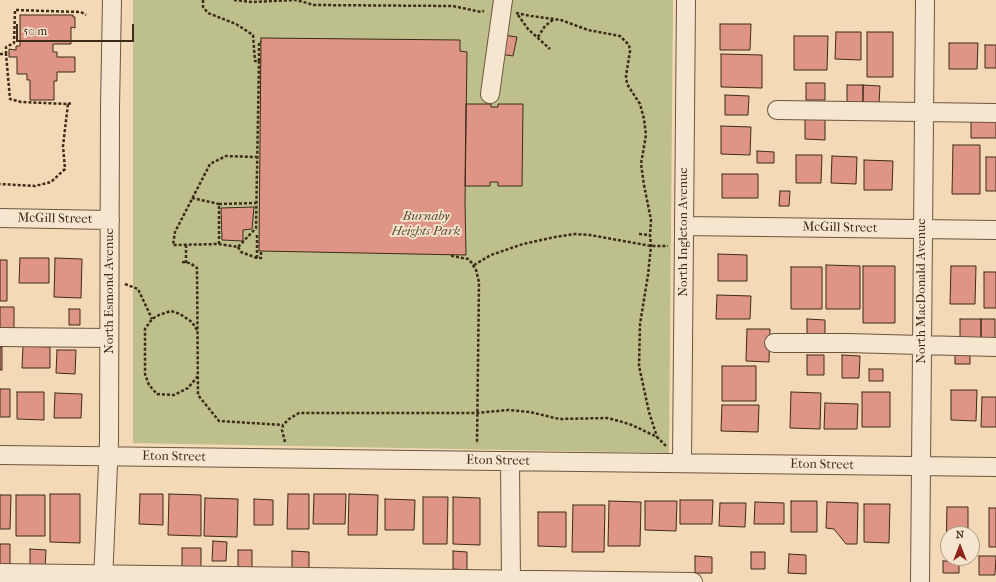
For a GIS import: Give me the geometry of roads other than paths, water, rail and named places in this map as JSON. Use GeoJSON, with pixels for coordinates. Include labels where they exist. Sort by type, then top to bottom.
{"type":"FeatureCollection","features":[{"type":"Feature","properties":{"kind":"street","name":"North Esmond Avenue"},"geometry":{"type":"LineString","coordinates":[[104,578],[108,479],[110,41],[112,0]]}},
{"type":"Feature","properties":{"kind":"street","name":"North Ingleton Avenue"},"geometry":{"type":"LineString","coordinates":[[680,463],[686,0]]}},
{"type":"Feature","properties":{"kind":"street","name":"North MacDonald Avenue"},"geometry":{"type":"LineString","coordinates":[[920,582],[924,0]]}},
{"type":"Feature","properties":{"kind":"street"},"geometry":{"type":"LineString","coordinates":[[490,94],[503,1]]}},
{"type":"Feature","properties":{"kind":"street"},"geometry":{"type":"LineString","coordinates":[[777,110],[996,113]]}},
{"type":"Feature","properties":{"kind":"street","name":"McGill Street"},"geometry":{"type":"LineString","coordinates":[[0,218],[110,220]]}},
{"type":"Feature","properties":{"kind":"street","name":"McGill Street"},"geometry":{"type":"LineString","coordinates":[[684,226],[996,230]]}},
{"type":"Feature","properties":{"kind":"street"},"geometry":{"type":"LineString","coordinates":[[0,337],[109,338]]}},
{"type":"Feature","properties":{"kind":"street"},"geometry":{"type":"LineString","coordinates":[[774,343],[847,343],[996,347]]}},
{"type":"Feature","properties":{"kind":"street","name":"Eton Street"},"geometry":{"type":"LineString","coordinates":[[0,455],[996,467]]}},
{"type":"Feature","properties":{"kind":"street"},"geometry":{"type":"LineString","coordinates":[[510,461],[511,581]]}},
{"type":"Feature","properties":{"kind":"street"},"geometry":{"type":"LineString","coordinates":[[0,573],[104,578],[693,582]]}},
{"type":"Feature","properties":{"kind":"park label","name":"Burnaby Heights Park"},"geometry":{"type":"Point","coordinates":[426,224]}}]}
